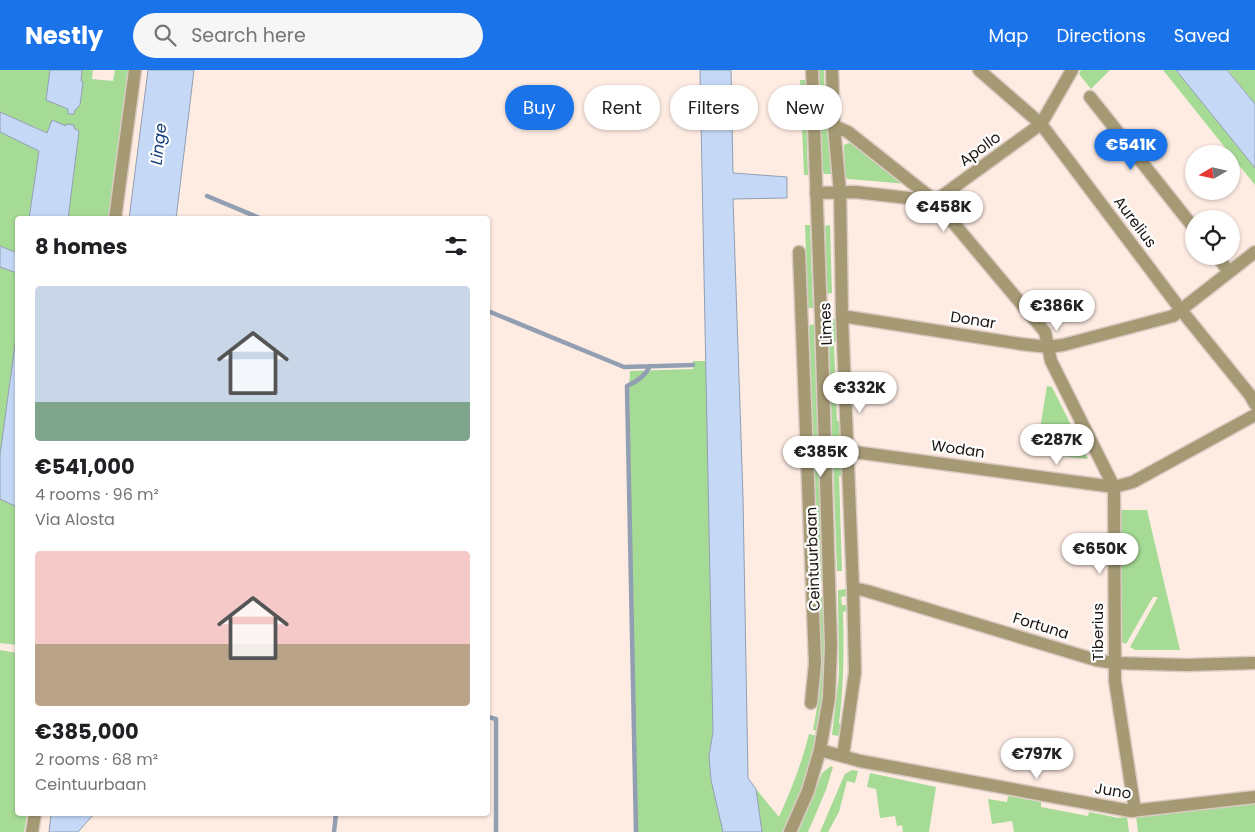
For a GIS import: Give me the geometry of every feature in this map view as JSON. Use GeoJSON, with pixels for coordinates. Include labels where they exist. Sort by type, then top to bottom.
{"type":"FeatureCollection","features":[{"type":"Feature","properties":{"kind":"street"},"geometry":{"type":"LineString","coordinates":[[115,216],[135,70]]}},
{"type":"Feature","properties":{"kind":"street","name":"Ceintuurbaan"},"geometry":{"type":"LineString","coordinates":[[790,832],[808,791],[820,750],[829,698],[832,646],[812,70]]}},
{"type":"Feature","properties":{"kind":"street","name":"Limes"},"geometry":{"type":"LineString","coordinates":[[832,70],[833,85]]}},
{"type":"Feature","properties":{"kind":"street","name":"Aurelius"},"geometry":{"type":"LineString","coordinates":[[979,70],[1041,124],[1181,310],[1250,395],[1255,404]]}},
{"type":"Feature","properties":{"kind":"street","name":"Apollo"},"geometry":{"type":"LineString","coordinates":[[935,201],[1041,124],[1072,70]]}},
{"type":"Feature","properties":{"kind":"street"},"geometry":{"type":"LineString","coordinates":[[1090,97],[1185,217]]}},
{"type":"Feature","properties":{"kind":"street","name":"Tiberius"},"geometry":{"type":"LineString","coordinates":[[842,129],[848,132],[935,201],[1045,332],[1051,361],[1114,487],[1115,681],[1135,811]]}},
{"type":"Feature","properties":{"kind":"street","name":"Limes"},"geometry":{"type":"LineString","coordinates":[[834,130],[840,192],[842,316],[855,672],[843,756]]}},
{"type":"Feature","properties":{"kind":"street"},"geometry":{"type":"LineString","coordinates":[[816,193],[855,192],[935,201]]}},
{"type":"Feature","properties":{"kind":"street"},"geometry":{"type":"LineString","coordinates":[[799,252],[815,663],[811,703]]}},
{"type":"Feature","properties":{"kind":"street","name":"Donar"},"geometry":{"type":"LineString","coordinates":[[842,316],[1020,344],[1048,347],[1063,345],[1173,316],[1255,252]]}},
{"type":"Feature","properties":{"kind":"street"},"geometry":{"type":"LineString","coordinates":[[1224,265],[1229,272]]}},
{"type":"Feature","properties":{"kind":"street"},"geometry":{"type":"LineString","coordinates":[[801,318],[821,317]]}},
{"type":"Feature","properties":{"kind":"street","name":"Wodan"},"geometry":{"type":"LineString","coordinates":[[847,451],[1114,487],[1133,482],[1255,415]]}},
{"type":"Feature","properties":{"kind":"street"},"geometry":{"type":"LineString","coordinates":[[812,588],[830,588]]}},
{"type":"Feature","properties":{"kind":"street","name":"Fortuna"},"geometry":{"type":"LineString","coordinates":[[853,588],[867,590],[1096,660],[1114,663],[1186,665],[1255,663]]}},
{"type":"Feature","properties":{"kind":"street","name":"Juno"},"geometry":{"type":"LineString","coordinates":[[820,750],[860,761],[1121,810],[1135,811],[1255,798]]}},
{"type":"Feature","properties":{"kind":"street"},"geometry":{"type":"LineString","coordinates":[[32,832],[35,816]]}},
{"type":"Feature","properties":{"kind":"green space"},"geometry":{"type":"Polygon","coordinates":[[[0,70],[50,70],[46,100],[68,109],[74,114],[82,70],[93,70],[92,79],[113,81],[115,70],[128,70],[108,216],[68,216],[79,131],[73,128],[74,125],[67,124],[66,127],[48,133],[0,112],[0,70]]]}},
{"type":"Feature","properties":{"kind":"green space"},"geometry":{"type":"Polygon","coordinates":[[[819,70],[824,70],[824,85],[819,85],[819,70]]]}},
{"type":"Feature","properties":{"kind":"green space"},"geometry":{"type":"Polygon","coordinates":[[[1081,70],[1110,70],[1091,89],[1079,74],[1081,70]]]}},
{"type":"Feature","properties":{"kind":"green space"},"geometry":{"type":"Polygon","coordinates":[[[1163,70],[1176,70],[1236,145],[1223,145],[1163,70]]]}},
{"type":"Feature","properties":{"kind":"green space"},"geometry":{"type":"Polygon","coordinates":[[[1228,70],[1255,70],[1255,104],[1228,70]]]}},
{"type":"Feature","properties":{"kind":"green space"},"geometry":{"type":"Polygon","coordinates":[[[800,80],[805,80],[805,85],[800,85],[800,80]]]}},
{"type":"Feature","properties":{"kind":"green space"},"geometry":{"type":"Polygon","coordinates":[[[802,130],[807,130],[808,175],[804,175],[802,130]]]}},
{"type":"Feature","properties":{"kind":"green space"},"geometry":{"type":"Polygon","coordinates":[[[821,130],[830,130],[831,174],[824,174],[822,170],[821,130]]]}},
{"type":"Feature","properties":{"kind":"green space"},"geometry":{"type":"Polygon","coordinates":[[[0,132],[39,150],[29,216],[15,216],[15,252],[0,246],[0,132]]]}},
{"type":"Feature","properties":{"kind":"green space"},"geometry":{"type":"Polygon","coordinates":[[[853,142],[907,184],[848,179],[845,177],[844,145],[853,142]]]}},
{"type":"Feature","properties":{"kind":"green space"},"geometry":{"type":"Polygon","coordinates":[[[1240,149],[1255,168],[1255,185],[1240,166],[1240,149]]]}},
{"type":"Feature","properties":{"kind":"green space"},"geometry":{"type":"Polygon","coordinates":[[[805,225],[810,225],[813,308],[807,308],[803,254],[806,253],[805,225]]]}},
{"type":"Feature","properties":{"kind":"green space"},"geometry":{"type":"Polygon","coordinates":[[[830,225],[832,293],[827,294],[825,226],[830,225]]]}},
{"type":"Feature","properties":{"kind":"green space"},"geometry":{"type":"Polygon","coordinates":[[[0,267],[15,272],[15,345],[0,455],[0,267]]]}},
{"type":"Feature","properties":{"kind":"green space"},"geometry":{"type":"Polygon","coordinates":[[[828,319],[836,319],[837,342],[834,342],[837,421],[840,421],[842,476],[839,476],[842,571],[837,571],[828,319]]]}},
{"type":"Feature","properties":{"kind":"green space"},"geometry":{"type":"Polygon","coordinates":[[[814,324],[823,580],[816,580],[807,326],[814,324]]]}},
{"type":"Feature","properties":{"kind":"green space"},"geometry":{"type":"Polygon","coordinates":[[[693,361],[707,361],[713,732],[709,756],[711,780],[723,832],[636,832],[630,371],[693,369],[693,361]]]}},
{"type":"Feature","properties":{"kind":"green space"},"geometry":{"type":"Polygon","coordinates":[[[1047,386],[1052,387],[1088,459],[1036,453],[1047,386]]]}},
{"type":"Feature","properties":{"kind":"green space"},"geometry":{"type":"Polygon","coordinates":[[[0,499],[15,506],[15,645],[0,643],[0,499]]]}},
{"type":"Feature","properties":{"kind":"green space"},"geometry":{"type":"Polygon","coordinates":[[[1120,510],[1147,510],[1180,650],[1135,650],[1130,647],[1158,597],[1153,597],[1126,644],[1119,641],[1120,510]]]}},
{"type":"Feature","properties":{"kind":"green space"},"geometry":{"type":"Polygon","coordinates":[[[846,589],[847,596],[841,597],[842,605],[847,605],[847,611],[843,612],[843,668],[839,723],[842,724],[840,736],[832,735],[839,675],[838,590],[846,589]]]}},
{"type":"Feature","properties":{"kind":"green space"},"geometry":{"type":"Polygon","coordinates":[[[824,596],[825,673],[817,731],[813,730],[818,702],[817,598],[824,596]]]}},
{"type":"Feature","properties":{"kind":"green space"},"geometry":{"type":"Polygon","coordinates":[[[0,650],[15,653],[15,816],[27,816],[24,832],[0,832],[0,650]]]}},
{"type":"Feature","properties":{"kind":"green space"},"geometry":{"type":"Polygon","coordinates":[[[809,734],[817,736],[804,783],[783,832],[762,832],[756,789],[779,817],[796,776],[809,734]]]}},
{"type":"Feature","properties":{"kind":"green space"},"geometry":{"type":"Polygon","coordinates":[[[831,766],[833,767],[826,790],[808,832],[798,832],[822,773],[831,766]]]}},
{"type":"Feature","properties":{"kind":"green space"},"geometry":{"type":"Polygon","coordinates":[[[852,770],[858,771],[855,783],[847,781],[839,812],[828,832],[820,832],[845,774],[852,770]]]}},
{"type":"Feature","properties":{"kind":"green space"},"geometry":{"type":"Polygon","coordinates":[[[870,773],[936,787],[929,832],[903,832],[902,825],[897,826],[895,816],[880,818],[876,789],[867,787],[870,773]]]}},
{"type":"Feature","properties":{"kind":"green space"},"geometry":{"type":"Polygon","coordinates":[[[1008,796],[1041,802],[1041,807],[1088,816],[1089,812],[1119,818],[1127,817],[1129,832],[1014,832],[1012,821],[992,824],[988,799],[1007,802],[1008,796]]]}},
{"type":"Feature","properties":{"kind":"green space"},"geometry":{"type":"Polygon","coordinates":[[[1255,803],[1255,832],[1138,832],[1136,816],[1255,803]]]}},
{"type":"Feature","properties":{"kind":"water"},"geometry":{"type":"Polygon","coordinates":[[[50,70],[82,70],[81,81],[83,82],[80,105],[74,114],[68,114],[68,109],[46,100],[50,70]]]}},
{"type":"Feature","properties":{"kind":"water","name":"Linge"},"geometry":{"type":"Polygon","coordinates":[[[148,70],[194,70],[176,216],[129,216],[148,70]]]}},
{"type":"Feature","properties":{"kind":"water"},"geometry":{"type":"Polygon","coordinates":[[[700,70],[731,70],[731,85],[700,85],[700,70]]]}},
{"type":"Feature","properties":{"kind":"water"},"geometry":{"type":"Polygon","coordinates":[[[1176,70],[1227,70],[1255,104],[1255,168],[1240,149],[1240,145],[1236,145],[1176,70]]]}},
{"type":"Feature","properties":{"kind":"water"},"geometry":{"type":"Polygon","coordinates":[[[0,112],[47,133],[52,120],[66,126],[66,124],[74,125],[74,128],[79,131],[68,216],[29,216],[39,151],[0,132],[0,112]]]}},
{"type":"Feature","properties":{"kind":"water"},"geometry":{"type":"Polygon","coordinates":[[[701,130],[732,130],[733,173],[787,177],[787,198],[733,199],[743,497],[748,778],[756,789],[762,832],[723,832],[711,780],[709,756],[713,732],[701,130]]]}},
{"type":"Feature","properties":{"kind":"water"},"geometry":{"type":"Polygon","coordinates":[[[0,246],[15,252],[15,272],[0,267],[0,246]]]}},
{"type":"Feature","properties":{"kind":"water"},"geometry":{"type":"Polygon","coordinates":[[[15,345],[15,506],[0,499],[0,455],[15,345]]]}},
{"type":"Feature","properties":{"kind":"water"},"geometry":{"type":"Polygon","coordinates":[[[51,816],[92,816],[78,832],[49,832],[51,816]]]}},
{"type":"Feature","properties":{"kind":"waterway"},"geometry":{"type":"LineString","coordinates":[[207,196],[255,216]]}},
{"type":"Feature","properties":{"kind":"waterway"},"geometry":{"type":"LineString","coordinates":[[490,312],[624,367],[693,365]]}},
{"type":"Feature","properties":{"kind":"waterway"},"geometry":{"type":"LineString","coordinates":[[636,832],[627,386],[640,378],[650,366]]}},
{"type":"Feature","properties":{"kind":"waterway"},"geometry":{"type":"LineString","coordinates":[[490,718],[496,719],[496,832]]}},
{"type":"Feature","properties":{"kind":"waterway"},"geometry":{"type":"LineString","coordinates":[[334,832],[336,816]]}}]}
